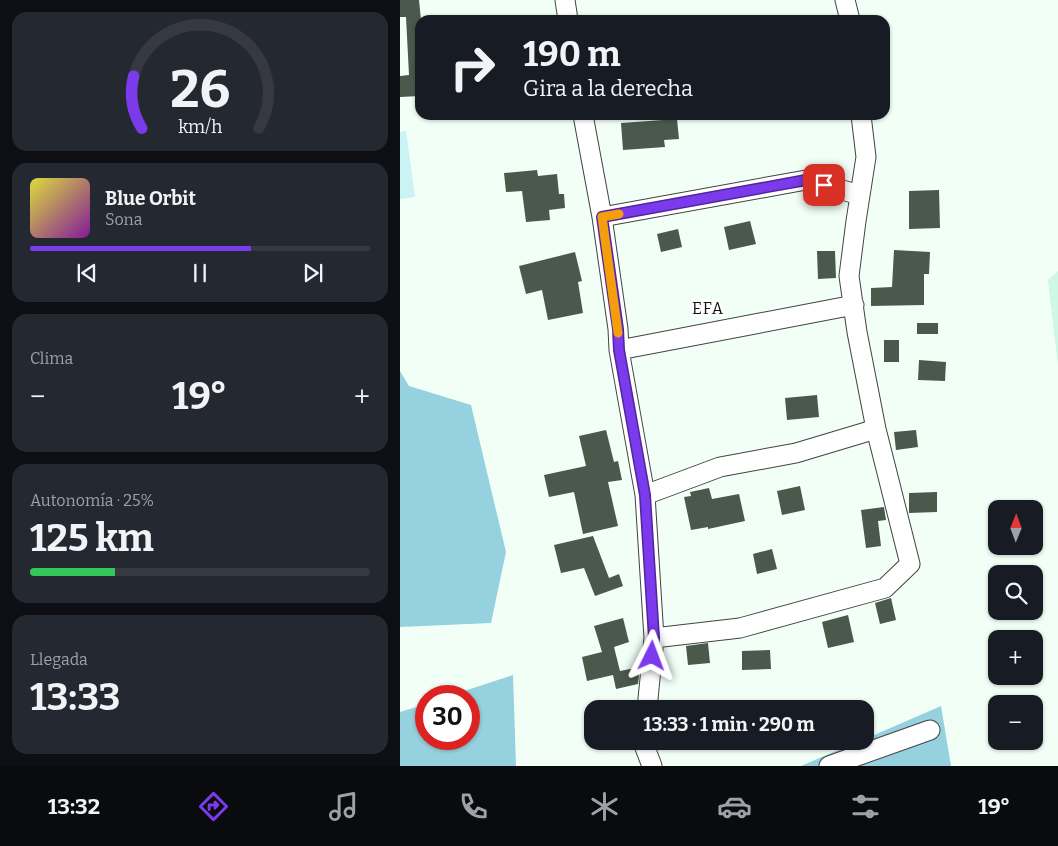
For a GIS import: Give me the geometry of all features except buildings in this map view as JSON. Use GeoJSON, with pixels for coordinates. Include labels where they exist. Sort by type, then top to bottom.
{"type":"FeatureCollection","features":[{"type":"Feature","properties":{"kind":"street"},"geometry":{"type":"LineString","coordinates":[[565,0],[567,15]]}},
{"type":"Feature","properties":{"kind":"street"},"geometry":{"type":"LineString","coordinates":[[845,0],[849,15]]}},
{"type":"Feature","properties":{"kind":"street"},"geometry":{"type":"LineString","coordinates":[[584,120],[602,217],[618,329],[619,350],[645,495],[654,638],[648,700]]}},
{"type":"Feature","properties":{"kind":"street"},"geometry":{"type":"LineString","coordinates":[[654,638],[740,628],[885,588],[910,564],[876,429],[856,332],[849,276],[866,157],[862,120]]}},
{"type":"Feature","properties":{"kind":"street"},"geometry":{"type":"LineString","coordinates":[[602,217],[806,180],[860,195]]}},
{"type":"Feature","properties":{"kind":"street"},"geometry":{"type":"LineString","coordinates":[[619,350],[854,305]]}},
{"type":"Feature","properties":{"kind":"street"},"geometry":{"type":"LineString","coordinates":[[645,495],[720,467],[796,453],[876,429]]}},
{"type":"Feature","properties":{"kind":"street"},"geometry":{"type":"LineString","coordinates":[[828,766],[930,730]]}},
{"type":"Feature","properties":{"kind":"street"},"geometry":{"type":"LineString","coordinates":[[646,750],[652,766]]}},
{"type":"Feature","properties":{"kind":"green space"},"geometry":{"type":"Polygon","coordinates":[[[1058,271],[1058,366],[1048,280],[1058,271]]]}},
{"type":"Feature","properties":{"kind":"shaded area"},"geometry":{"type":"Polygon","coordinates":[[[406,131],[415,197],[400,199],[400,132],[406,131]]]}},
{"type":"Feature","properties":{"kind":"shaded area"},"geometry":{"type":"Polygon","coordinates":[[[400,371],[409,386],[471,405],[506,552],[491,623],[400,627],[400,371]]]}},
{"type":"Feature","properties":{"kind":"shaded area"},"geometry":{"type":"Polygon","coordinates":[[[513,675],[516,766],[400,766],[400,712],[415,707],[415,750],[480,750],[480,686],[513,675]]]}},
{"type":"Feature","properties":{"kind":"shaded area"},"geometry":{"type":"Polygon","coordinates":[[[941,706],[951,766],[801,766],[838,750],[874,750],[874,735],[941,706]]]}},
{"type":"Feature","properties":{"kind":"slow traffic"},"geometry":{"type":"LineString","coordinates":[[618,333],[602,217],[619,214]]}},
{"type":"Feature","properties":{"kind":"district","name":"EFA"},"geometry":{"type":"Point","coordinates":[708,308]}},
{"type":"Feature","properties":{"kind":"route"},"geometry":{"type":"LineString","coordinates":[[652,656],[654,638],[645,495],[619,350],[618,329],[602,217],[806,180],[824,185]]}}]}
